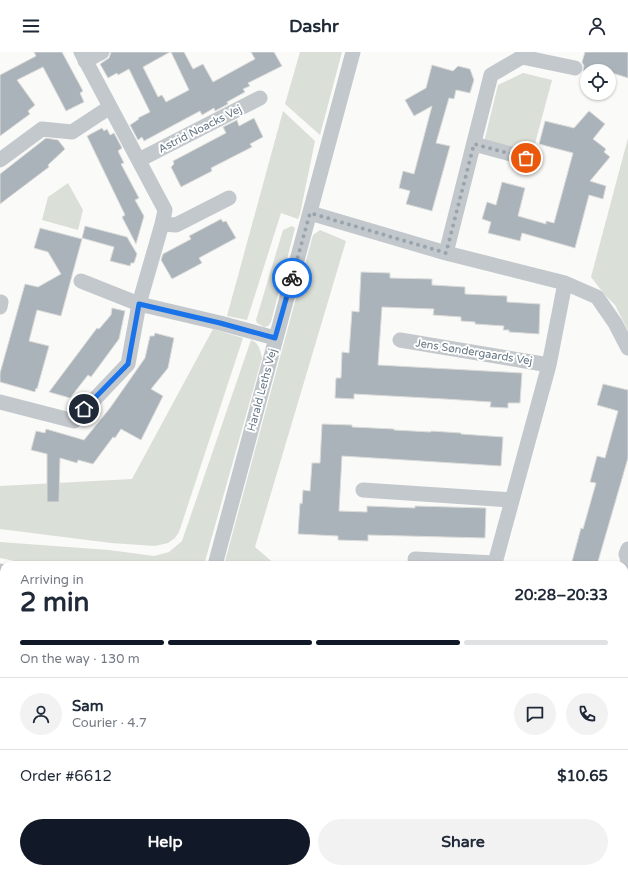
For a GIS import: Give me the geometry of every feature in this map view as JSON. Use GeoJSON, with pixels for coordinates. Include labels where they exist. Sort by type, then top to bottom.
{"type":"FeatureCollection","features":[{"type":"Feature","properties":{"kind":"street"},"geometry":{"type":"LineString","coordinates":[[0,402],[74,421],[128,364],[139,304],[165,210],[83,56],[102,52]]}},
{"type":"Feature","properties":{"kind":"street","name":"Harald Leths Vej"},"geometry":{"type":"LineString","coordinates":[[216,561],[353,52]]}},
{"type":"Feature","properties":{"kind":"street"},"geometry":{"type":"LineString","coordinates":[[446,253],[491,75],[522,57],[575,68]]}},
{"type":"Feature","properties":{"kind":"street","name":"Astrid Noacks Vej"},"geometry":{"type":"LineString","coordinates":[[139,160],[260,98]]}},
{"type":"Feature","properties":{"kind":"street"},"geometry":{"type":"LineString","coordinates":[[0,160],[42,129],[72,132],[110,107]]}},
{"type":"Feature","properties":{"kind":"street"},"geometry":{"type":"LineString","coordinates":[[474,144],[526,158]]}},
{"type":"Feature","properties":{"kind":"street"},"geometry":{"type":"LineString","coordinates":[[162,224],[176,225],[230,198]]}},
{"type":"Feature","properties":{"kind":"street"},"geometry":{"type":"LineString","coordinates":[[310,213],[446,253],[565,283],[597,297],[615,323],[628,348]]}},
{"type":"Feature","properties":{"kind":"street"},"geometry":{"type":"LineString","coordinates":[[81,281],[139,304],[220,323],[275,338]]}},
{"type":"Feature","properties":{"kind":"street","name":"Jens Søndergaards Vej"},"geometry":{"type":"LineString","coordinates":[[496,561],[549,364],[565,283]]}},
{"type":"Feature","properties":{"kind":"street","name":"Jens Søndergaards Vej"},"geometry":{"type":"LineString","coordinates":[[400,340],[549,364]]}},
{"type":"Feature","properties":{"kind":"street"},"geometry":{"type":"LineString","coordinates":[[363,490],[512,500]]}},
{"type":"Feature","properties":{"kind":"street"},"geometry":{"type":"LineString","coordinates":[[628,548],[626,554],[628,561]]}},
{"type":"Feature","properties":{"kind":"street","name":"Jens Søndergaards Vej"},"geometry":{"type":"LineString","coordinates":[[415,559],[455,561]]}},
{"type":"Feature","properties":{"kind":"shaded area"},"geometry":{"type":"Polygon","coordinates":[[[300,52],[342,52],[320,135],[285,104],[300,52]]]}},
{"type":"Feature","properties":{"kind":"shaded area"},"geometry":{"type":"Polygon","coordinates":[[[523,73],[552,80],[532,155],[484,142],[498,85],[523,73]]]}},
{"type":"Feature","properties":{"kind":"shaded area"},"geometry":{"type":"Polygon","coordinates":[[[283,111],[315,141],[300,214],[298,219],[281,213],[247,320],[227,316],[283,111]]]}},
{"type":"Feature","properties":{"kind":"shaded area"},"geometry":{"type":"Polygon","coordinates":[[[628,138],[628,331],[615,305],[591,277],[628,138]]]}},
{"type":"Feature","properties":{"kind":"shaded area"},"geometry":{"type":"Polygon","coordinates":[[[68,183],[83,210],[78,230],[42,220],[48,197],[68,183]]]}},
{"type":"Feature","properties":{"kind":"shaded area"},"geometry":{"type":"Polygon","coordinates":[[[292,226],[295,228],[271,322],[268,326],[264,327],[257,323],[256,320],[283,230],[292,226]]]}},
{"type":"Feature","properties":{"kind":"shaded area"},"geometry":{"type":"Polygon","coordinates":[[[320,230],[346,241],[255,547],[271,561],[225,561],[313,235],[320,230]]]}},
{"type":"Feature","properties":{"kind":"shaded area"},"geometry":{"type":"Polygon","coordinates":[[[213,329],[243,338],[179,532],[175,538],[168,543],[155,546],[111,543],[0,529],[0,486],[132,479],[213,329]]]}},
{"type":"Feature","properties":{"kind":"shaded area"},"geometry":{"type":"Polygon","coordinates":[[[251,340],[254,341],[260,349],[262,358],[205,561],[15,561],[0,558],[0,542],[109,550],[154,556],[169,552],[182,541],[251,340]]]}},
{"type":"Feature","properties":{"kind":"building"},"geometry":{"type":"Polygon","coordinates":[[[34,52],[62,52],[83,91],[80,93],[84,102],[66,111],[43,67],[17,80],[35,105],[28,111],[30,114],[0,136],[0,75],[36,56],[34,52]]]}},
{"type":"Feature","properties":{"kind":"building"},"geometry":{"type":"Polygon","coordinates":[[[111,52],[170,52],[143,67],[158,97],[162,95],[166,102],[189,90],[171,52],[184,52],[193,69],[203,64],[213,82],[255,59],[251,52],[274,52],[282,66],[248,83],[250,86],[243,89],[245,92],[227,102],[228,104],[215,111],[214,108],[202,115],[200,111],[144,141],[142,137],[138,140],[130,125],[139,119],[138,118],[150,112],[129,69],[108,78],[100,64],[109,58],[111,52]]]}},
{"type":"Feature","properties":{"kind":"building"},"geometry":{"type":"Polygon","coordinates":[[[585,52],[628,52],[628,78],[616,74],[616,64],[583,64],[582,62],[585,52]]]}},
{"type":"Feature","properties":{"kind":"building"},"geometry":{"type":"Polygon","coordinates":[[[432,65],[453,71],[458,66],[470,69],[474,80],[470,93],[456,90],[454,99],[449,98],[436,143],[450,146],[432,211],[406,204],[410,191],[399,188],[403,171],[414,174],[432,106],[414,116],[405,100],[426,88],[432,65]]]}},
{"type":"Feature","properties":{"kind":"building"},"geometry":{"type":"Polygon","coordinates":[[[589,111],[605,124],[593,139],[606,149],[604,152],[610,157],[590,181],[606,186],[603,199],[589,195],[575,248],[522,233],[520,241],[488,233],[491,222],[482,219],[487,202],[496,205],[502,182],[525,188],[518,216],[546,224],[546,221],[554,223],[573,153],[539,144],[545,121],[574,128],[589,111]]]}},
{"type":"Feature","properties":{"kind":"building"},"geometry":{"type":"Polygon","coordinates":[[[254,118],[263,137],[250,144],[252,147],[211,168],[212,171],[181,187],[171,167],[174,164],[173,161],[226,133],[223,127],[237,120],[239,126],[254,118]]]}},
{"type":"Feature","properties":{"kind":"building"},"geometry":{"type":"Polygon","coordinates":[[[102,128],[104,131],[107,129],[110,135],[114,133],[122,148],[118,151],[124,163],[121,164],[139,198],[135,200],[144,216],[136,244],[122,217],[125,215],[87,136],[102,128]]]}},
{"type":"Feature","properties":{"kind":"building"},"geometry":{"type":"Polygon","coordinates":[[[46,138],[58,140],[65,149],[48,165],[49,167],[0,204],[0,174],[46,138]]]}},
{"type":"Feature","properties":{"kind":"building"},"geometry":{"type":"Polygon","coordinates":[[[221,219],[223,222],[226,221],[236,238],[199,258],[202,263],[172,279],[161,260],[163,254],[191,239],[189,236],[221,219]]]}},
{"type":"Feature","properties":{"kind":"building"},"geometry":{"type":"Polygon","coordinates":[[[85,226],[127,237],[137,254],[134,263],[131,263],[130,266],[110,261],[114,247],[82,238],[85,226]]]}},
{"type":"Feature","properties":{"kind":"building"},"geometry":{"type":"Polygon","coordinates":[[[40,228],[82,239],[61,316],[37,310],[29,341],[49,346],[35,392],[0,382],[0,373],[25,284],[38,287],[61,274],[48,252],[34,248],[40,228]]]}},
{"type":"Feature","properties":{"kind":"building"},"geometry":{"type":"Polygon","coordinates":[[[361,272],[390,273],[390,278],[432,279],[432,285],[465,287],[465,294],[507,296],[507,302],[540,304],[539,334],[509,332],[509,330],[503,330],[504,326],[475,324],[475,322],[461,321],[461,317],[433,315],[434,309],[382,307],[378,365],[522,373],[520,403],[508,403],[508,408],[490,407],[491,402],[445,399],[354,394],[354,399],[335,398],[336,378],[341,378],[342,352],[349,353],[352,311],[359,312],[361,272]]]}},
{"type":"Feature","properties":{"kind":"building"},"geometry":{"type":"Polygon","coordinates":[[[112,308],[125,311],[119,339],[91,377],[88,375],[70,398],[49,392],[97,328],[99,329],[111,315],[112,308]]]}},
{"type":"Feature","properties":{"kind":"building"},"geometry":{"type":"Polygon","coordinates":[[[155,333],[174,338],[168,368],[151,389],[163,396],[141,440],[121,429],[115,438],[113,437],[93,464],[78,460],[77,463],[60,458],[59,502],[47,502],[47,454],[31,450],[36,431],[45,433],[46,429],[84,440],[110,408],[145,358],[150,336],[154,336],[155,333]]]}},
{"type":"Feature","properties":{"kind":"building"},"geometry":{"type":"Polygon","coordinates":[[[603,384],[628,390],[628,458],[598,561],[572,561],[596,483],[590,482],[597,456],[605,458],[618,411],[597,405],[603,384]]]}},
{"type":"Feature","properties":{"kind":"building"},"geometry":{"type":"Polygon","coordinates":[[[322,424],[503,437],[501,466],[342,456],[339,511],[367,512],[367,506],[486,508],[485,538],[368,535],[368,541],[338,540],[338,536],[298,534],[300,503],[302,504],[303,490],[310,491],[312,463],[320,463],[322,424]]]}},
{"type":"Feature","properties":{"kind":"way so far"},"geometry":{"type":"LineString","coordinates":[[292,278],[310,213],[446,253],[474,144],[526,158]]}},
{"type":"Feature","properties":{"kind":"route"},"geometry":{"type":"LineString","coordinates":[[84,409],[128,364],[139,304],[220,323],[275,338],[292,278]]}}]}
